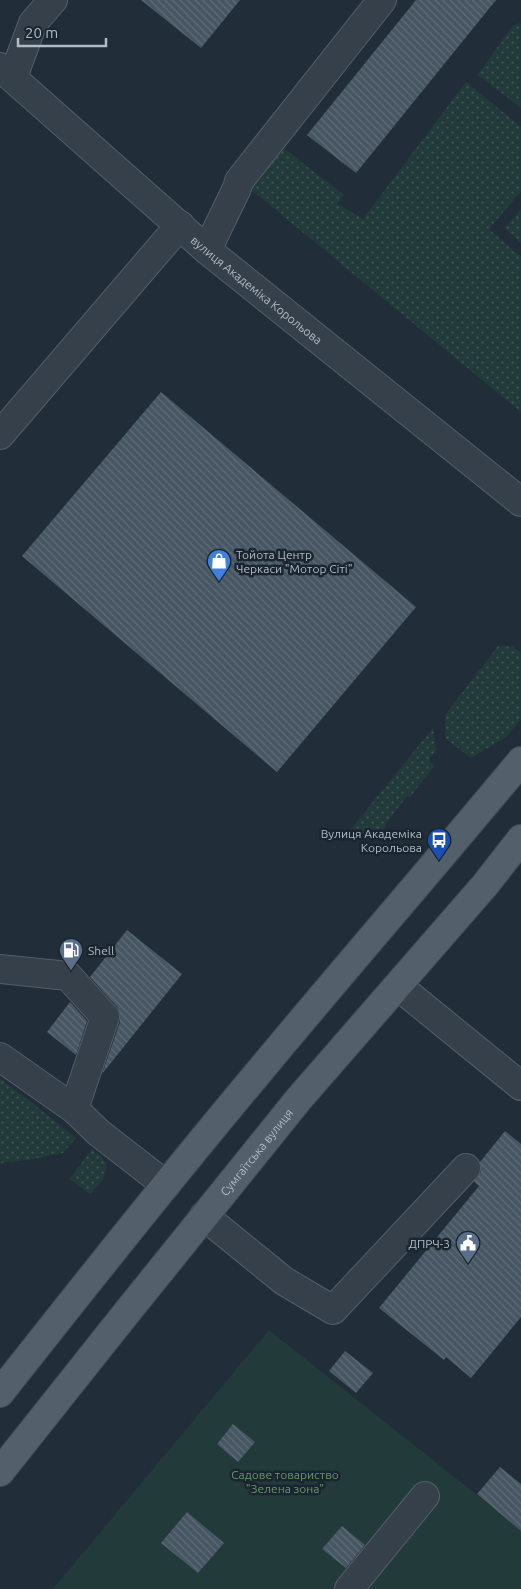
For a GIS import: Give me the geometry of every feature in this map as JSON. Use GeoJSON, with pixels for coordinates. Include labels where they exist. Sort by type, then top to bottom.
{"type":"FeatureCollection","features":[{"type":"Feature","properties":{"kind":"main road"},"geometry":{"type":"LineString","coordinates":[[0,1393],[79,1292],[258,1072],[521,761]]}},
{"type":"Feature","properties":{"kind":"main road","name":"Сумгаїтська вулиця"},"geometry":{"type":"LineString","coordinates":[[0,1472],[298,1100],[485,885],[521,839]]}},
{"type":"Feature","properties":{"kind":"street"},"geometry":{"type":"LineString","coordinates":[[6,72],[33,23],[53,0]]}},
{"type":"Feature","properties":{"kind":"street"},"geometry":{"type":"LineString","coordinates":[[207,250],[239,181],[382,0]]}},
{"type":"Feature","properties":{"kind":"street","name":"вулиця Академіка Корольова"},"geometry":{"type":"LineString","coordinates":[[6,72],[207,250],[521,502]]}},
{"type":"Feature","properties":{"kind":"street"},"geometry":{"type":"LineString","coordinates":[[0,435],[180,225]]}},
{"type":"Feature","properties":{"kind":"street"},"geometry":{"type":"LineString","coordinates":[[0,969],[68,976],[105,1017],[74,1109]]}},
{"type":"Feature","properties":{"kind":"street"},"geometry":{"type":"LineString","coordinates":[[398,986],[521,1086]]}},
{"type":"Feature","properties":{"kind":"street"},"geometry":{"type":"LineString","coordinates":[[0,1057],[74,1109],[99,1133],[166,1185]]}},
{"type":"Feature","properties":{"kind":"street"},"geometry":{"type":"LineString","coordinates":[[204,1216],[284,1281],[333,1310],[466,1168]]}},
{"type":"Feature","properties":{"kind":"street"},"geometry":{"type":"LineString","coordinates":[[349,1589],[425,1496]]}},
{"type":"Feature","properties":{"kind":"green space"},"geometry":{"type":"Polygon","coordinates":[[[521,23],[521,108],[478,75],[513,25],[521,23]]]}},
{"type":"Feature","properties":{"kind":"green space"},"geometry":{"type":"Polygon","coordinates":[[[466,82],[521,127],[521,191],[489,229],[521,257],[521,412],[249,188],[278,144],[344,195],[337,204],[363,219],[466,82]]]}},
{"type":"Feature","properties":{"kind":"green space"},"geometry":{"type":"Polygon","coordinates":[[[521,209],[521,243],[505,228],[521,209]]]}},
{"type":"Feature","properties":{"kind":"green space"},"geometry":{"type":"Polygon","coordinates":[[[498,646],[512,646],[521,653],[521,719],[506,737],[471,758],[445,738],[445,715],[498,646]]]}},
{"type":"Feature","properties":{"kind":"green space"},"geometry":{"type":"Polygon","coordinates":[[[433,728],[436,750],[429,760],[434,766],[410,797],[407,796],[375,840],[342,840],[433,728]]]}},
{"type":"Feature","properties":{"kind":"green space"},"geometry":{"type":"Polygon","coordinates":[[[0,1078],[76,1138],[63,1153],[0,1163],[0,1078]]]}},
{"type":"Feature","properties":{"kind":"green space"},"geometry":{"type":"Polygon","coordinates":[[[92,1149],[102,1157],[107,1165],[103,1180],[90,1194],[70,1179],[92,1149]]]}},
{"type":"Feature","properties":{"kind":"green space","name":"Садове товариство \"Зелена зона\""},"geometry":{"type":"Polygon","coordinates":[[[269,1330],[521,1530],[521,1589],[53,1589],[269,1330]]]}},
{"type":"Feature","properties":{"kind":"building"},"geometry":{"type":"Polygon","coordinates":[[[141,0],[240,0],[201,48],[141,0]]]}},
{"type":"Feature","properties":{"kind":"building"},"geometry":{"type":"Polygon","coordinates":[[[416,0],[496,0],[356,173],[307,135],[416,0]]]}},
{"type":"Feature","properties":{"kind":"building","name":"Тойота Центр Черкаси \"Мотор Сіті\""},"geometry":{"type":"Polygon","coordinates":[[[161,392],[416,607],[277,772],[22,556],[161,392]]]}},
{"type":"Feature","properties":{"kind":"building"},"geometry":{"type":"Polygon","coordinates":[[[127,930],[182,974],[102,1074],[120,1022],[120,1014],[117,1007],[90,977],[127,930]]]}},
{"type":"Feature","properties":{"kind":"building"},"geometry":{"type":"Polygon","coordinates":[[[70,1002],[87,1021],[76,1055],[47,1032],[70,1002]]]}},
{"type":"Feature","properties":{"kind":"building","name":"ДПРЧ-3"},"geometry":{"type":"Polygon","coordinates":[[[505,1131],[521,1144],[521,1317],[471,1378],[446,1357],[444,1360],[379,1308],[479,1186],[474,1182],[481,1172],[480,1162],[505,1131]]]}},
{"type":"Feature","properties":{"kind":"building"},"geometry":{"type":"Polygon","coordinates":[[[345,1351],[373,1373],[356,1393],[329,1371],[345,1351]]]}},
{"type":"Feature","properties":{"kind":"building"},"geometry":{"type":"Polygon","coordinates":[[[233,1424],[255,1442],[238,1462],[217,1444],[233,1424]]]}},
{"type":"Feature","properties":{"kind":"building"},"geometry":{"type":"Polygon","coordinates":[[[500,1467],[521,1484],[521,1531],[477,1494],[500,1467]]]}},
{"type":"Feature","properties":{"kind":"building"},"geometry":{"type":"Polygon","coordinates":[[[187,1512],[224,1543],[198,1573],[161,1543],[187,1512]]]}},
{"type":"Feature","properties":{"kind":"building"},"geometry":{"type":"Polygon","coordinates":[[[342,1526],[365,1545],[346,1568],[322,1549],[342,1526]]]}},
{"type":"Feature","properties":{"kind":"place","name":"Тойота Центр Черкаси \"Мотор Сіті\""},"geometry":{"type":"Point","coordinates":[219,582]}},
{"type":"Feature","properties":{"kind":"place","name":"Вулиця Академіка Корольова"},"geometry":{"type":"Point","coordinates":[439,861]}},
{"type":"Feature","properties":{"kind":"place","name":"Shell"},"geometry":{"type":"Point","coordinates":[71,971]}},
{"type":"Feature","properties":{"kind":"place","name":"ДПРЧ-3"},"geometry":{"type":"Point","coordinates":[468,1264]}}]}
